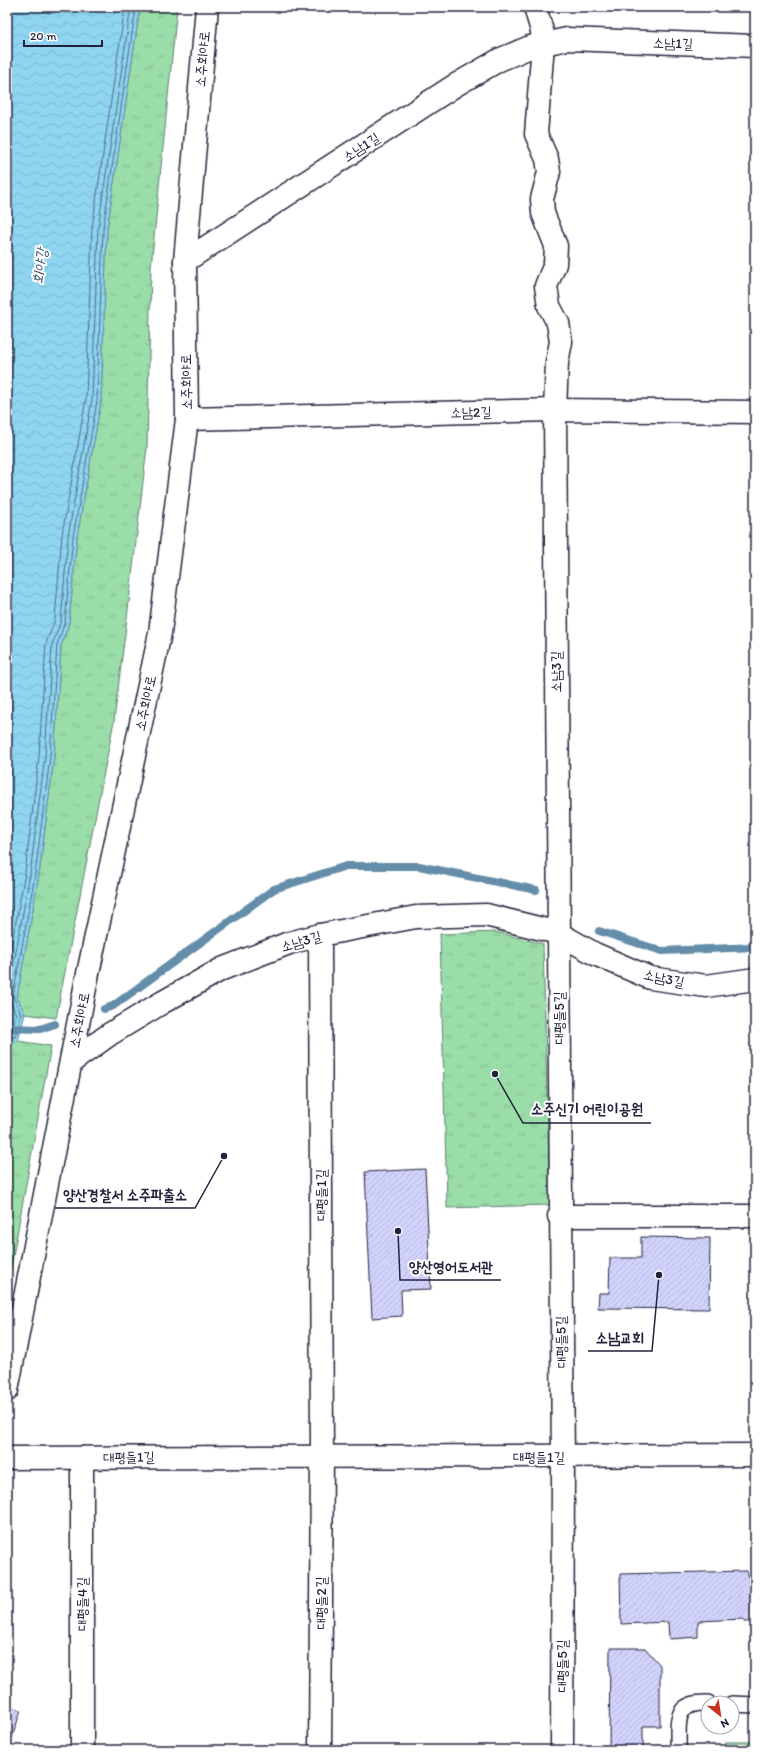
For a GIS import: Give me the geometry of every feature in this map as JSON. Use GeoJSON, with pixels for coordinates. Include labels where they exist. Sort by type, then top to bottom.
{"type":"FeatureCollection","features":[{"type":"Feature","properties":{"kind":"street","name":"소주회야로"},"geometry":{"type":"LineString","coordinates":[[7,1390],[71,1062],[160,633],[187,419],[185,261],[207,7]]}},
{"type":"Feature","properties":{"kind":"street"},"geometry":{"type":"LineString","coordinates":[[535,7],[542,31],[543,44],[536,134],[547,159],[549,172],[542,199],[543,213],[556,246],[555,264],[546,286],[548,306],[558,323],[561,342],[558,362],[555,410]]}},
{"type":"Feature","properties":{"kind":"street","name":"소남1길"},"geometry":{"type":"LineString","coordinates":[[185,261],[454,86],[499,60],[530,47],[567,39],[755,46]]}},
{"type":"Feature","properties":{"kind":"street","name":"소남2길"},"geometry":{"type":"LineString","coordinates":[[187,419],[555,410],[755,412]]}},
{"type":"Feature","properties":{"kind":"street","name":"소남3길"},"geometry":{"type":"LineString","coordinates":[[555,410],[558,933]]}},
{"type":"Feature","properties":{"kind":"street","name":"소남3길"},"geometry":{"type":"LineString","coordinates":[[71,1062],[110,1034],[222,969],[289,943],[320,935],[416,917],[486,915],[558,933],[595,954],[650,978],[706,986],[755,979]]}},
{"type":"Feature","properties":{"kind":"street","name":"대평들5길"},"geometry":{"type":"LineString","coordinates":[[558,933],[563,1457],[562,1750]]}},
{"type":"Feature","properties":{"kind":"street","name":"대평들1길"},"geometry":{"type":"LineString","coordinates":[[320,935],[322,1456]]}},
{"type":"Feature","properties":{"kind":"street"},"geometry":{"type":"LineString","coordinates":[[560,1216],[755,1216]]}},
{"type":"Feature","properties":{"kind":"street","name":"대평들1길"},"geometry":{"type":"LineString","coordinates":[[7,1458],[322,1456],[563,1457],[755,1455]]}},
{"type":"Feature","properties":{"kind":"street","name":"대평들2길"},"geometry":{"type":"LineString","coordinates":[[320,1750],[322,1456]]}},
{"type":"Feature","properties":{"kind":"street","name":"대평들4길"},"geometry":{"type":"LineString","coordinates":[[82,1458],[82,1750]]}},
{"type":"Feature","properties":{"kind":"lane"},"geometry":{"type":"LineString","coordinates":[[678,1750],[680,1714],[686,1706],[700,1703]]}},
{"type":"Feature","properties":{"kind":"lane"},"geometry":{"type":"LineString","coordinates":[[740,1704],[755,1704]]}},
{"type":"Feature","properties":{"kind":"green space"},"geometry":{"type":"Polygon","coordinates":[[[140,7],[177,7],[151,267],[147,447],[114,721],[56,1018],[25,1014],[17,997],[39,875],[54,757],[61,646],[69,623],[77,537],[101,401],[107,229],[140,7]]]}},
{"type":"Feature","properties":{"kind":"green space"},"geometry":{"type":"Polygon","coordinates":[[[496,932],[543,944],[550,1205],[447,1208],[440,934],[496,932]]]}},
{"type":"Feature","properties":{"kind":"green space"},"geometry":{"type":"Polygon","coordinates":[[[18,1041],[51,1046],[7,1290],[7,1044],[18,1041]]]}},
{"type":"Feature","properties":{"kind":"green space"},"geometry":{"type":"Polygon","coordinates":[[[726,1742],[755,1742],[755,1750],[726,1750],[726,1742]]]}},
{"type":"Feature","properties":{"kind":"water","name":"회야강"},"geometry":{"type":"Polygon","coordinates":[[[7,7],[140,7],[107,229],[101,401],[77,537],[69,623],[61,646],[54,757],[39,875],[17,997],[25,1014],[18,1041],[7,1044],[7,7]]]}},
{"type":"Feature","properties":{"kind":"building"},"geometry":{"type":"Polygon","coordinates":[[[425,1169],[431,1289],[401,1290],[402,1316],[372,1318],[365,1172],[425,1169]]]}},
{"type":"Feature","properties":{"kind":"building"},"geometry":{"type":"Polygon","coordinates":[[[641,1237],[710,1238],[709,1309],[598,1308],[599,1293],[609,1293],[610,1258],[641,1258],[641,1237]]]}},
{"type":"Feature","properties":{"kind":"building"},"geometry":{"type":"Polygon","coordinates":[[[747,1571],[748,1577],[755,1577],[755,1622],[744,1622],[744,1619],[698,1621],[698,1637],[669,1639],[668,1622],[621,1624],[620,1574],[747,1571]]]}},
{"type":"Feature","properties":{"kind":"building"},"geometry":{"type":"Polygon","coordinates":[[[610,1648],[645,1648],[660,1665],[660,1726],[643,1726],[643,1750],[609,1750],[610,1648]]]}},
{"type":"Feature","properties":{"kind":"building"},"geometry":{"type":"Polygon","coordinates":[[[7,1706],[21,1710],[8,1750],[7,1750],[7,1706]]]}},
{"type":"Feature","properties":{"kind":"waterway"},"geometry":{"type":"LineString","coordinates":[[104,1009],[113,1006],[274,889],[346,866],[419,866],[536,890]]}},
{"type":"Feature","properties":{"kind":"waterway"},"geometry":{"type":"LineString","coordinates":[[599,931],[662,951],[755,947]]}},
{"type":"Feature","properties":{"kind":"waterway"},"geometry":{"type":"LineString","coordinates":[[7,1028],[40,1029],[55,1024]]}},
{"type":"Feature","properties":{"kind":"place","name":"소주신기 어린이공원"},"geometry":{"type":"Point","coordinates":[495,1074]}},
{"type":"Feature","properties":{"kind":"place","name":"양산경찰서 소주파출소"},"geometry":{"type":"Point","coordinates":[224,1156]}},
{"type":"Feature","properties":{"kind":"place","name":"양산영어도서관"},"geometry":{"type":"Point","coordinates":[398,1231]}},
{"type":"Feature","properties":{"kind":"place","name":"소남교회"},"geometry":{"type":"Point","coordinates":[659,1275]}}]}
